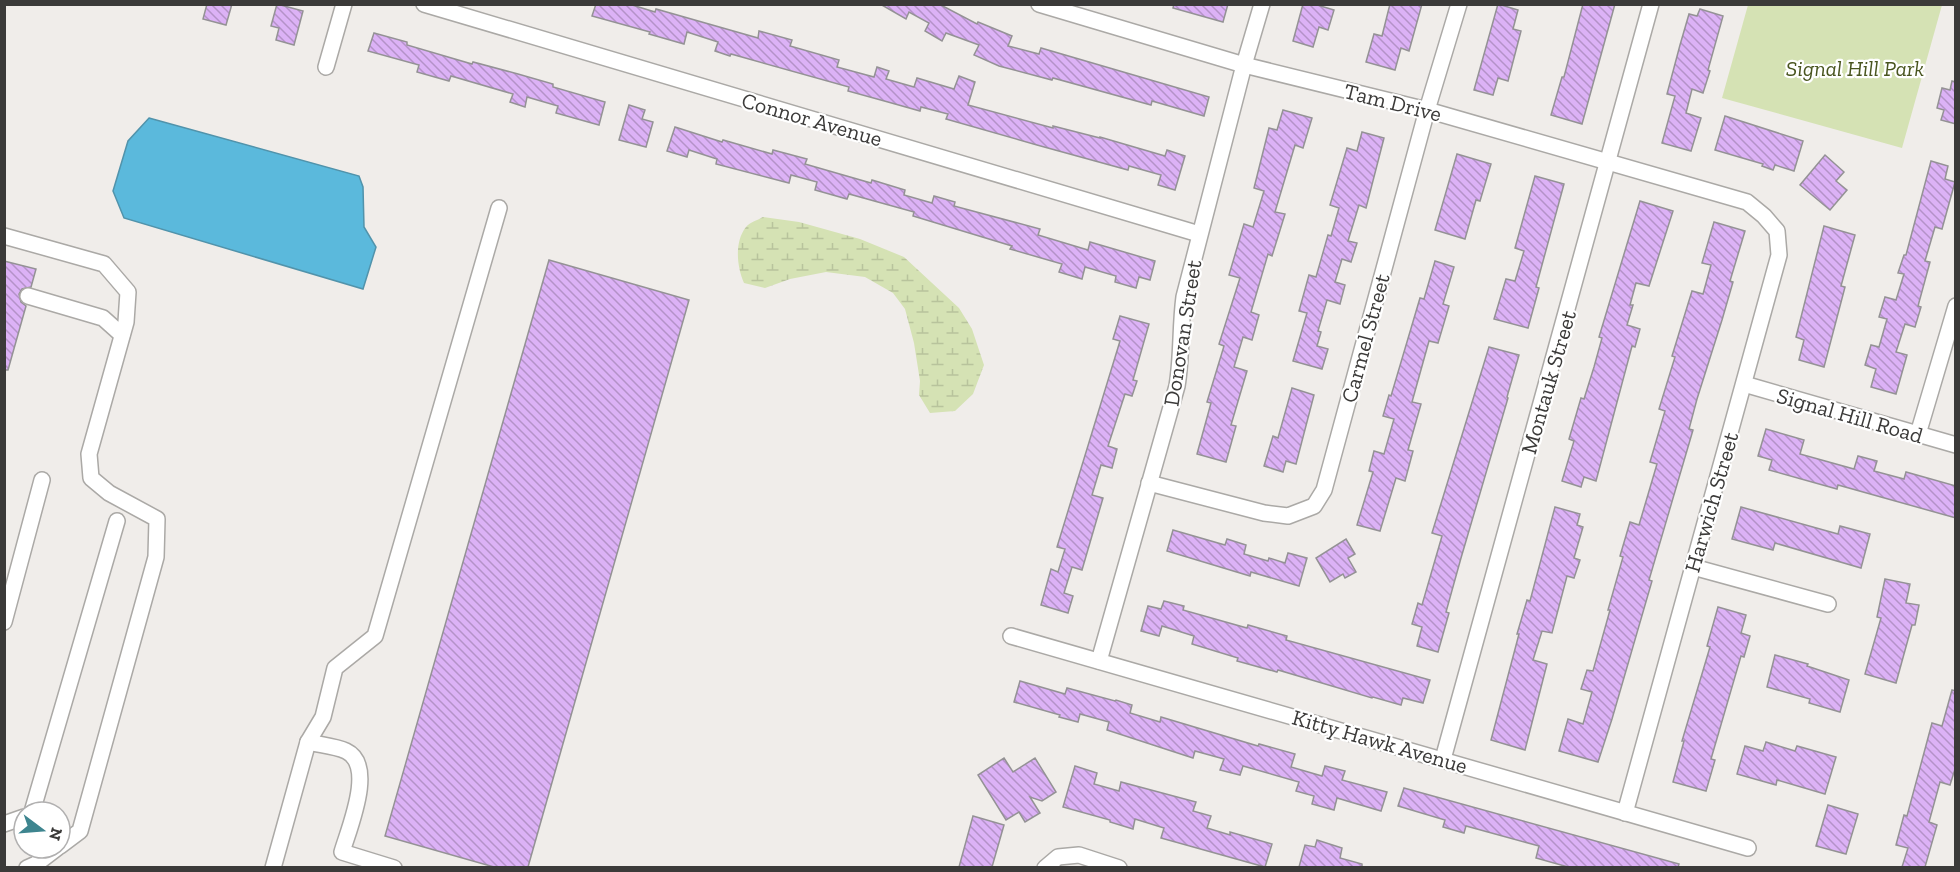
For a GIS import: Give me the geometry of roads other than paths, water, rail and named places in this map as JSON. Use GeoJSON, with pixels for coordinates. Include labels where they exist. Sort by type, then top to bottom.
{"type":"FeatureCollection","features":[{"type":"Feature","properties":{"kind":"street"},"geometry":{"type":"LineString","coordinates":[[326,67],[344,4]]}},
{"type":"Feature","properties":{"kind":"street","name":"Connor Avenue"},"geometry":{"type":"LineString","coordinates":[[424,4],[1199,234]]}},
{"type":"Feature","properties":{"kind":"street","name":"Tam Drive"},"geometry":{"type":"LineString","coordinates":[[1039,4],[1244,65],[1427,110],[1747,202]]}},
{"type":"Feature","properties":{"kind":"street","name":"Donovan Street"},"geometry":{"type":"LineString","coordinates":[[1099,661],[1177,386],[1180,366],[1180,323],[1184,297],[1262,4]]}},
{"type":"Feature","properties":{"kind":"street","name":"Carmel Street"},"geometry":{"type":"LineString","coordinates":[[1149,483],[1264,513],[1288,516],[1314,506],[1324,490],[1427,110],[1459,4]]}},
{"type":"Feature","properties":{"kind":"street","name":"Montauk Street"},"geometry":{"type":"LineString","coordinates":[[1443,759],[1651,4]]}},
{"type":"Feature","properties":{"kind":"street","name":"Harwich Street"},"geometry":{"type":"LineString","coordinates":[[1625,813],[1779,255],[1777,231],[1747,202]]}},
{"type":"Feature","properties":{"kind":"street"},"geometry":{"type":"LineString","coordinates":[[273,867],[308,742],[323,717],[335,668],[375,636],[499,208]]}},
{"type":"Feature","properties":{"kind":"street"},"geometry":{"type":"LineString","coordinates":[[4,236],[104,264],[128,292],[126,322],[88,454],[91,478],[109,493],[156,519],[156,557],[80,831],[72,837]]}},
{"type":"Feature","properties":{"kind":"street"},"geometry":{"type":"LineString","coordinates":[[28,296],[103,318],[122,334]]}},
{"type":"Feature","properties":{"kind":"street"},"geometry":{"type":"LineString","coordinates":[[1918,434],[1956,306]]}},
{"type":"Feature","properties":{"kind":"street","name":"Signal Hill Road"},"geometry":{"type":"LineString","coordinates":[[1744,384],[1956,445]]}},
{"type":"Feature","properties":{"kind":"street"},"geometry":{"type":"LineString","coordinates":[[4,622],[42,480]]}},
{"type":"Feature","properties":{"kind":"street"},"geometry":{"type":"LineString","coordinates":[[36,800],[117,520]]}},
{"type":"Feature","properties":{"kind":"street"},"geometry":{"type":"LineString","coordinates":[[1693,567],[1828,604]]}},
{"type":"Feature","properties":{"kind":"street","name":"Kitty Hawk Avenue"},"geometry":{"type":"LineString","coordinates":[[1011,636],[1748,848]]}},
{"type":"Feature","properties":{"kind":"street"},"geometry":{"type":"LineString","coordinates":[[308,742],[346,751],[358,761],[361,774],[360,790],[342,852],[394,867]]}},
{"type":"Feature","properties":{"kind":"street"},"geometry":{"type":"LineString","coordinates":[[1046,867],[1058,857],[1079,855],[1119,867]]}},
{"type":"Feature","properties":{"kind":"street"},"geometry":{"type":"LineString","coordinates":[[27,867],[41,860]]}},
{"type":"Feature","properties":{"kind":"water"},"geometry":{"type":"Polygon","coordinates":[[[149,118],[359,176],[363,187],[364,227],[376,247],[363,289],[124,218],[113,191],[128,141],[149,118]]]}},
{"type":"Feature","properties":{"kind":"park label","name":"Signal Hill Park"},"geometry":{"type":"Point","coordinates":[1855,68]}}]}
